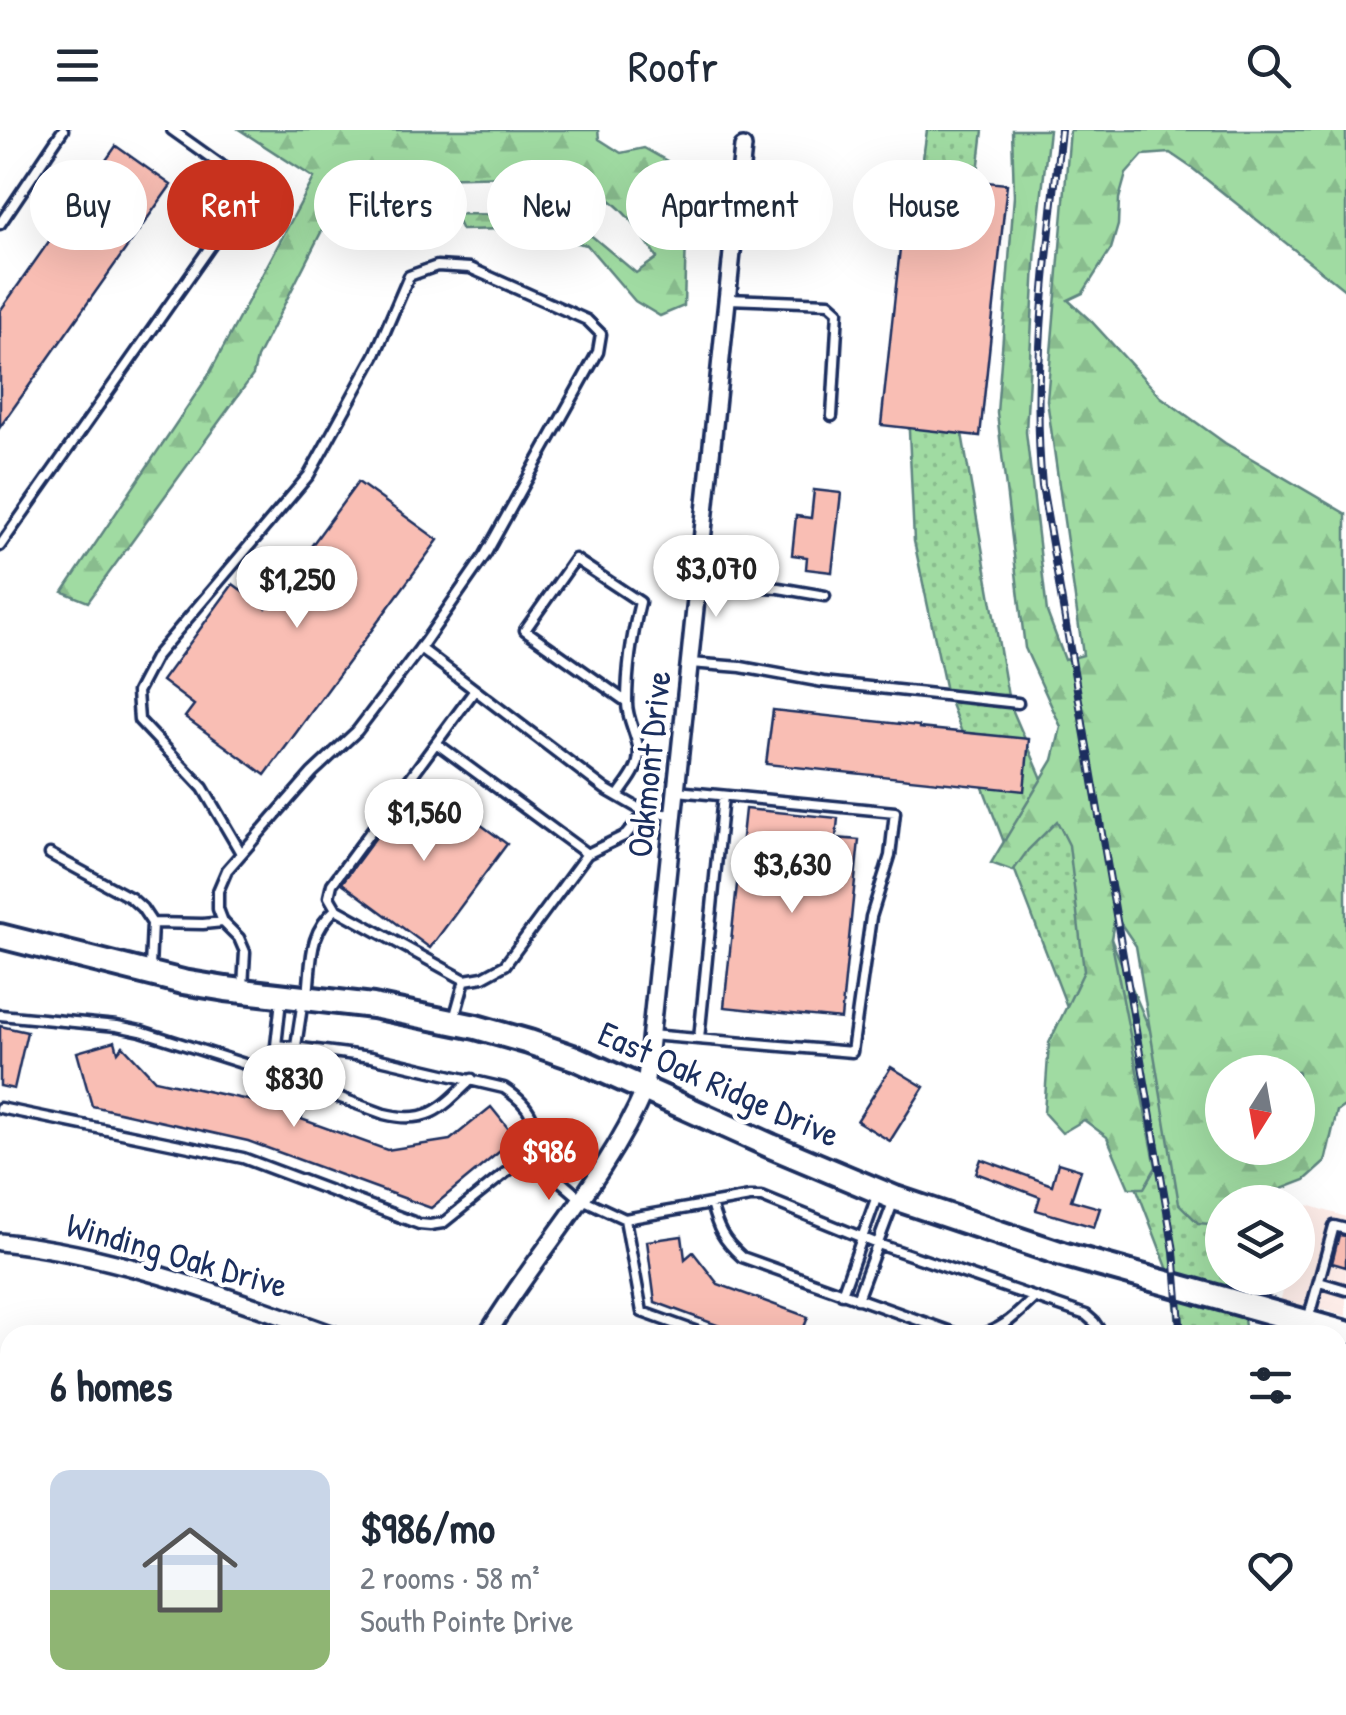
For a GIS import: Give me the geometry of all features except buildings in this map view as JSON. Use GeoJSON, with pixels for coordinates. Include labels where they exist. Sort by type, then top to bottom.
{"type":"FeatureCollection","features":[{"type":"Feature","properties":{"kind":"main road","name":"East Oak Ridge Drive"},"geometry":{"type":"LineString","coordinates":[[0,936],[182,982],[373,1006],[453,1022],[560,1053],[887,1195],[1062,1254],[1321,1325]]}},
{"type":"Feature","properties":{"kind":"main road","name":"East Oak Ridge Drive"},"geometry":{"type":"LineString","coordinates":[[0,951],[52,948]]}},
{"type":"Feature","properties":{"kind":"street","name":"Oakmont Drive"},"geometry":{"type":"LineString","coordinates":[[494,1325],[616,1149],[645,1089],[743,146]]}},
{"type":"Feature","properties":{"kind":"street","name":"Winding Oak Drive"},"geometry":{"type":"LineString","coordinates":[[0,1242],[162,1275],[305,1325]]}},
{"type":"Feature","properties":{"kind":"lane"},"geometry":{"type":"LineString","coordinates":[[0,224],[64,130]]}},
{"type":"Feature","properties":{"kind":"lane"},"geometry":{"type":"LineString","coordinates":[[0,546],[236,210],[238,177],[172,130]]}},
{"type":"Feature","properties":{"kind":"lane"},"geometry":{"type":"LineString","coordinates":[[241,852],[203,788],[139,720],[137,692],[156,656],[309,476],[375,355],[409,276],[438,266],[470,268],[588,320],[600,334],[598,352],[485,556],[357,731],[312,772],[227,870],[218,891],[218,909],[245,952],[243,991]]}},
{"type":"Feature","properties":{"kind":"lane"},"geometry":{"type":"LineString","coordinates":[[728,299],[829,303],[838,311],[832,416]]}},
{"type":"Feature","properties":{"kind":"lane"},"geometry":{"type":"LineString","coordinates":[[618,796],[637,768],[640,750],[628,720],[627,702],[632,635],[640,602],[575,558],[526,630],[627,702]]}},
{"type":"Feature","properties":{"kind":"lane"},"geometry":{"type":"LineString","coordinates":[[698,583],[778,588],[825,596]]}},
{"type":"Feature","properties":{"kind":"lane"},"geometry":{"type":"LineString","coordinates":[[420,648],[605,789],[644,812],[674,816]]}},
{"type":"Feature","properties":{"kind":"lane"},"geometry":{"type":"LineString","coordinates":[[690,663],[822,682],[1018,702]]}},
{"type":"Feature","properties":{"kind":"lane"},"geometry":{"type":"LineString","coordinates":[[475,690],[332,884],[329,897],[336,909],[465,980],[483,977],[505,965],[586,854],[626,835],[644,812]]}},
{"type":"Feature","properties":{"kind":"lane"},"geometry":{"type":"LineString","coordinates":[[436,743],[586,854]]}},
{"type":"Feature","properties":{"kind":"lane"},"geometry":{"type":"LineString","coordinates":[[650,1035],[852,1052],[871,917],[890,856],[895,812],[676,791]]}},
{"type":"Feature","properties":{"kind":"lane"},"geometry":{"type":"LineString","coordinates":[[699,1039],[724,796]]}},
{"type":"Feature","properties":{"kind":"lane"},"geometry":{"type":"LineString","coordinates":[[50,854],[131,898],[142,908],[152,923],[149,974]]}},
{"type":"Feature","properties":{"kind":"lane"},"geometry":{"type":"LineString","coordinates":[[273,1073],[278,1045],[297,998],[314,936],[336,909]]}},
{"type":"Feature","properties":{"kind":"lane"},"geometry":{"type":"LineString","coordinates":[[152,923],[223,922]]}},
{"type":"Feature","properties":{"kind":"lane"},"geometry":{"type":"LineString","coordinates":[[453,1022],[465,980]]}},
{"type":"Feature","properties":{"kind":"lane"},"geometry":{"type":"LineString","coordinates":[[291,1079],[297,998]]}},
{"type":"Feature","properties":{"kind":"lane"},"geometry":{"type":"LineString","coordinates":[[0,1015],[118,1026],[273,1073],[402,1118],[429,1115],[442,1108],[472,1079]]}},
{"type":"Feature","properties":{"kind":"lane"},"geometry":{"type":"LineString","coordinates":[[0,1108],[243,1158],[430,1225],[443,1222],[529,1154],[535,1122],[516,1096],[504,1088],[370,1057],[278,1045]]}},
{"type":"Feature","properties":{"kind":"lane"},"geometry":{"type":"LineString","coordinates":[[529,1154],[580,1198],[625,1219],[762,1197],[878,1244],[1086,1315],[1096,1325]]}},
{"type":"Feature","properties":{"kind":"lane"},"geometry":{"type":"LineString","coordinates":[[842,1294],[862,1238],[887,1195]]}},
{"type":"Feature","properties":{"kind":"lane"},"geometry":{"type":"LineString","coordinates":[[857,1299],[878,1244],[887,1195]]}},
{"type":"Feature","properties":{"kind":"lane"},"geometry":{"type":"LineString","coordinates":[[710,1204],[718,1230],[742,1257],[928,1325]]}},
{"type":"Feature","properties":{"kind":"lane"},"geometry":{"type":"LineString","coordinates":[[625,1219],[642,1312],[678,1325]]}},
{"type":"Feature","properties":{"kind":"lane"},"geometry":{"type":"LineString","coordinates":[[1308,1321],[1334,1226],[1346,1229]]}},
{"type":"Feature","properties":{"kind":"lane"},"geometry":{"type":"LineString","coordinates":[[1319,1282],[1346,1290]]}},
{"type":"Feature","properties":{"kind":"lane"},"geometry":{"type":"LineString","coordinates":[[1005,1325],[1034,1298]]}},
{"type":"Feature","properties":{"kind":"shaded area"},"geometry":{"type":"Polygon","coordinates":[[[1315,1207],[1346,1217],[1346,1316],[1279,1305],[1282,1295],[1315,1295],[1315,1207]]]}},
{"type":"Feature","properties":{"kind":"green space"},"geometry":{"type":"Polygon","coordinates":[[[240,130],[598,130],[599,139],[621,153],[644,148],[665,160],[626,160],[626,216],[606,197],[606,160],[487,160],[487,177],[467,178],[467,160],[314,160],[314,178],[294,165],[294,160],[286,160],[240,130]]]}},
{"type":"Feature","properties":{"kind":"green space"},"geometry":{"type":"Polygon","coordinates":[[[927,130],[983,130],[979,160],[923,160],[927,130]]]}},
{"type":"Feature","properties":{"kind":"green space"},"geometry":{"type":"Polygon","coordinates":[[[1012,130],[1049,130],[1036,245],[1026,432],[1047,612],[1065,660],[1083,655],[1047,400],[1070,130],[1346,130],[1346,291],[1170,153],[1143,155],[1126,174],[1111,249],[1083,293],[1068,300],[1161,397],[1225,443],[1346,514],[1346,1105],[1337,1111],[1325,1162],[1305,1180],[1292,1185],[1205,1185],[1205,1224],[1198,1223],[1179,1204],[1136,946],[1115,915],[1111,939],[1156,1167],[1144,1188],[1129,1188],[1107,1137],[1084,1120],[1062,1133],[1044,1113],[1049,1043],[1084,971],[1069,845],[1057,821],[1013,871],[991,863],[1053,760],[1061,727],[1025,648],[997,413],[1014,196],[1012,130]]]}},
{"type":"Feature","properties":{"kind":"green space"},"geometry":{"type":"Polygon","coordinates":[[[314,178],[314,246],[257,358],[253,375],[88,602],[63,592],[208,376],[275,250],[294,250],[294,215],[314,178]]]}},
{"type":"Feature","properties":{"kind":"green space"},"geometry":{"type":"Polygon","coordinates":[[[467,214],[487,214],[487,229],[467,230],[467,214]]]}},
{"type":"Feature","properties":{"kind":"green space"},"geometry":{"type":"Polygon","coordinates":[[[606,248],[636,273],[657,258],[652,250],[686,250],[684,306],[660,316],[635,301],[591,250],[606,248]]]}},
{"type":"Feature","properties":{"kind":"green space"},"geometry":{"type":"Polygon","coordinates":[[[910,250],[969,250],[953,382],[1009,702],[1217,1185],[1205,1185],[1205,1295],[1241,1295],[1245,1325],[1177,1325],[1173,1283],[946,691],[914,541],[903,299],[910,250]]]}},
{"type":"Feature","properties":{"kind":"railway"},"geometry":{"type":"LineString","coordinates":[[1061,130],[1040,352],[1042,486],[1174,1251],[1180,1325]]}}]}
